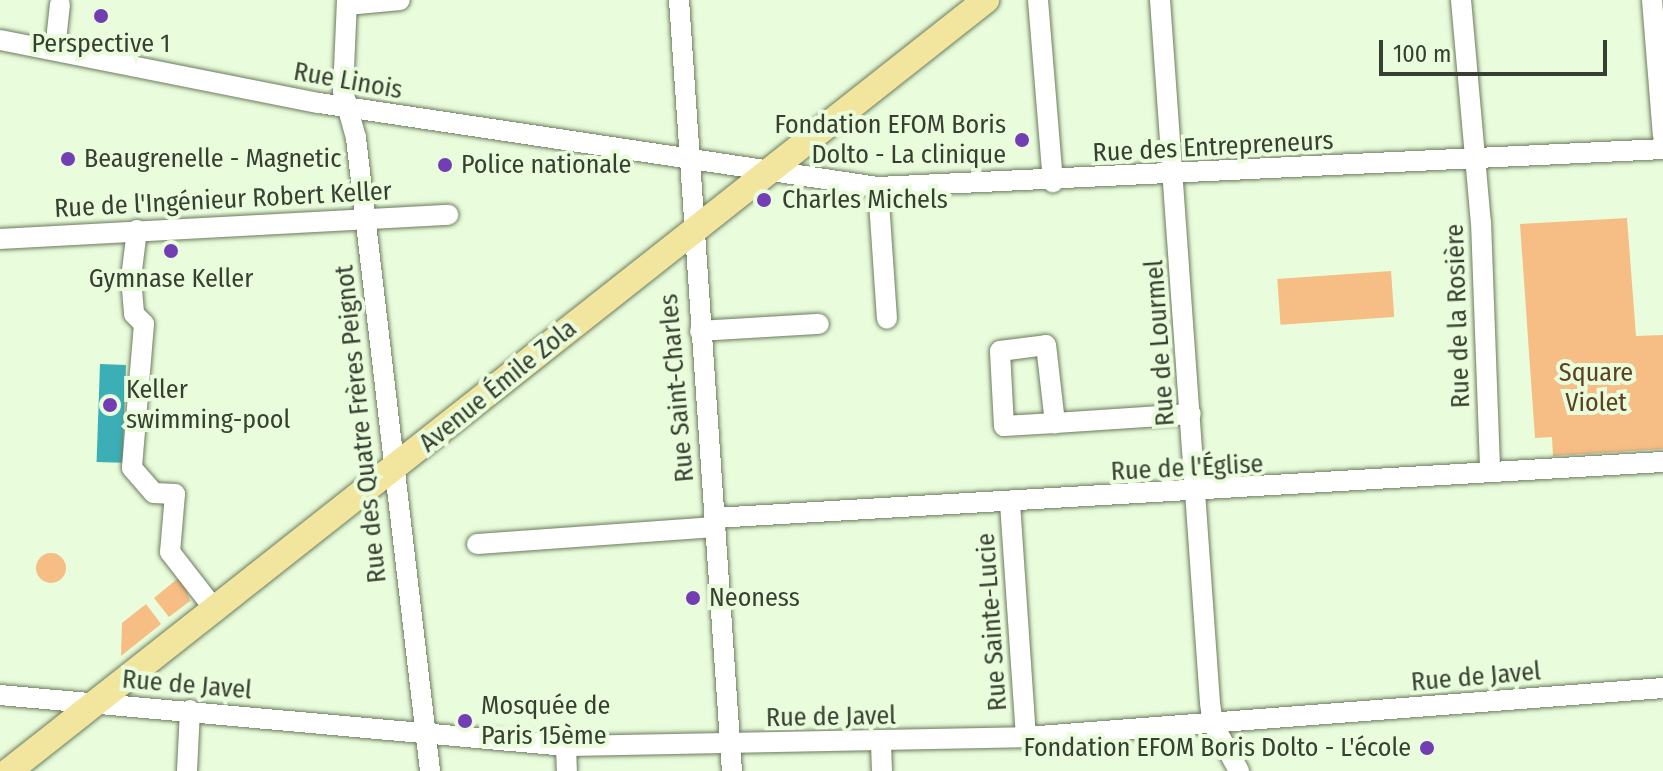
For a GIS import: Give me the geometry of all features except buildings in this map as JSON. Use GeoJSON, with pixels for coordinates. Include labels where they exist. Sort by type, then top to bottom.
{"type":"FeatureCollection","features":[{"type":"Feature","properties":{"kind":"main road","name":"Avenue Émile Zola"},"geometry":{"type":"LineString","coordinates":[[9,771],[216,611],[986,0]]}},
{"type":"Feature","properties":{"kind":"street"},"geometry":{"type":"LineString","coordinates":[[347,2],[400,0]]}},
{"type":"Feature","properties":{"kind":"street","name":"Rue Saint-Charles"},"geometry":{"type":"LineString","coordinates":[[679,0],[692,231],[732,771]]}},
{"type":"Feature","properties":{"kind":"street"},"geometry":{"type":"LineString","coordinates":[[1038,0],[1053,182]]}},
{"type":"Feature","properties":{"kind":"street","name":"Rue de Lourmel"},"geometry":{"type":"LineString","coordinates":[[1160,0],[1213,724],[1239,771]]}},
{"type":"Feature","properties":{"kind":"street","name":"Rue de la Rosière"},"geometry":{"type":"LineString","coordinates":[[1461,0],[1475,158],[1490,472]]}},
{"type":"Feature","properties":{"kind":"street"},"geometry":{"type":"LineString","coordinates":[[1652,0],[1663,136]]}},
{"type":"Feature","properties":{"kind":"street","name":"Rue des Quatre Frères Peignot"},"geometry":{"type":"LineString","coordinates":[[347,2],[348,108],[430,771]]}},
{"type":"Feature","properties":{"kind":"street"},"geometry":{"type":"LineString","coordinates":[[55,50],[60,4]]}},
{"type":"Feature","properties":{"kind":"street","name":"Rue Linois"},"geometry":{"type":"LineString","coordinates":[[0,40],[348,108],[767,171]]}},
{"type":"Feature","properties":{"kind":"street","name":"Rue des Entrepreneurs"},"geometry":{"type":"LineString","coordinates":[[767,171],[878,187],[1053,182],[1663,149]]}},
{"type":"Feature","properties":{"kind":"street"},"geometry":{"type":"LineString","coordinates":[[878,187],[887,319]]}},
{"type":"Feature","properties":{"kind":"street","name":"Rue de l'Ingénieur Robert Keller"},"geometry":{"type":"LineString","coordinates":[[0,239],[448,215]]}},
{"type":"Feature","properties":{"kind":"street"},"geometry":{"type":"LineString","coordinates":[[137,230],[131,278],[134,314],[144,324],[132,468],[154,493],[175,494],[170,552],[216,611]]}},
{"type":"Feature","properties":{"kind":"street"},"geometry":{"type":"LineString","coordinates":[[700,331],[819,324]]}},
{"type":"Feature","properties":{"kind":"street"},"geometry":{"type":"LineString","coordinates":[[1055,423],[1191,414]]}},
{"type":"Feature","properties":{"kind":"street","name":"Rue de l'Église"},"geometry":{"type":"LineString","coordinates":[[477,544],[714,523],[1663,462]]}},
{"type":"Feature","properties":{"kind":"street","name":"Rue Sainte-Lucie"},"geometry":{"type":"LineString","coordinates":[[1010,503],[1026,737]]}},
{"type":"Feature","properties":{"kind":"street","name":"Rue de Javel"},"geometry":{"type":"LineString","coordinates":[[0,695],[566,746],[731,746],[1026,737],[1663,688]]}},
{"type":"Feature","properties":{"kind":"street"},"geometry":{"type":"LineString","coordinates":[[187,771],[190,710]]}},
{"type":"Feature","properties":{"kind":"street"},"geometry":{"type":"LineString","coordinates":[[881,743],[882,771]]}},
{"type":"Feature","properties":{"kind":"street"},"geometry":{"type":"LineString","coordinates":[[566,746],[567,771]]}},
{"type":"Feature","properties":{"kind":"green space","name":"Square Violet"},"geometry":{"type":"Polygon","coordinates":[[[1627,218],[1636,336],[1663,335],[1663,449],[1553,456],[1552,437],[1535,438],[1520,224],[1627,218]]]}},
{"type":"Feature","properties":{"kind":"green space"},"geometry":{"type":"Polygon","coordinates":[[[1391,271],[1394,317],[1280,325],[1277,279],[1391,271]]]}},
{"type":"Feature","properties":{"kind":"green space"},"geometry":{"type":"Polygon","coordinates":[[[51,553],[62,557],[66,568],[62,579],[51,583],[40,579],[36,568],[40,557],[51,553]]]}},
{"type":"Feature","properties":{"kind":"green space"},"geometry":{"type":"Polygon","coordinates":[[[182,575],[190,601],[169,617],[154,598],[182,575]]]}},
{"type":"Feature","properties":{"kind":"green space"},"geometry":{"type":"Polygon","coordinates":[[[146,604],[161,624],[121,656],[122,623],[146,604]]]}},
{"type":"Feature","properties":{"kind":"water"},"geometry":{"type":"Polygon","coordinates":[[[100,364],[126,365],[123,463],[97,462],[100,364]]]}},
{"type":"Feature","properties":{"kind":"place","name":"Perspective 1"},"geometry":{"type":"Point","coordinates":[101,16]}},
{"type":"Feature","properties":{"kind":"place","name":"Fondation EFOM Boris Dolto - La clinique"},"geometry":{"type":"Point","coordinates":[1022,140]}},
{"type":"Feature","properties":{"kind":"place","name":"Beaugrenelle - Magnetic"},"geometry":{"type":"Point","coordinates":[68,159]}},
{"type":"Feature","properties":{"kind":"place","name":"Police nationale"},"geometry":{"type":"Point","coordinates":[445,165]}},
{"type":"Feature","properties":{"kind":"place","name":"Charles Michels"},"geometry":{"type":"Point","coordinates":[764,200]}},
{"type":"Feature","properties":{"kind":"place","name":"Gymnase Keller"},"geometry":{"type":"Point","coordinates":[171,251]}},
{"type":"Feature","properties":{"kind":"place","name":"Keller swimming-pool"},"geometry":{"type":"Point","coordinates":[110,405]}},
{"type":"Feature","properties":{"kind":"place","name":"Neoness"},"geometry":{"type":"Point","coordinates":[693,598]}},
{"type":"Feature","properties":{"kind":"place","name":"Mosquée de Paris 15ème"},"geometry":{"type":"Point","coordinates":[465,721]}},
{"type":"Feature","properties":{"kind":"place","name":"Fondation EFOM Boris Dolto - L'école"},"geometry":{"type":"Point","coordinates":[1427,748]}}]}
